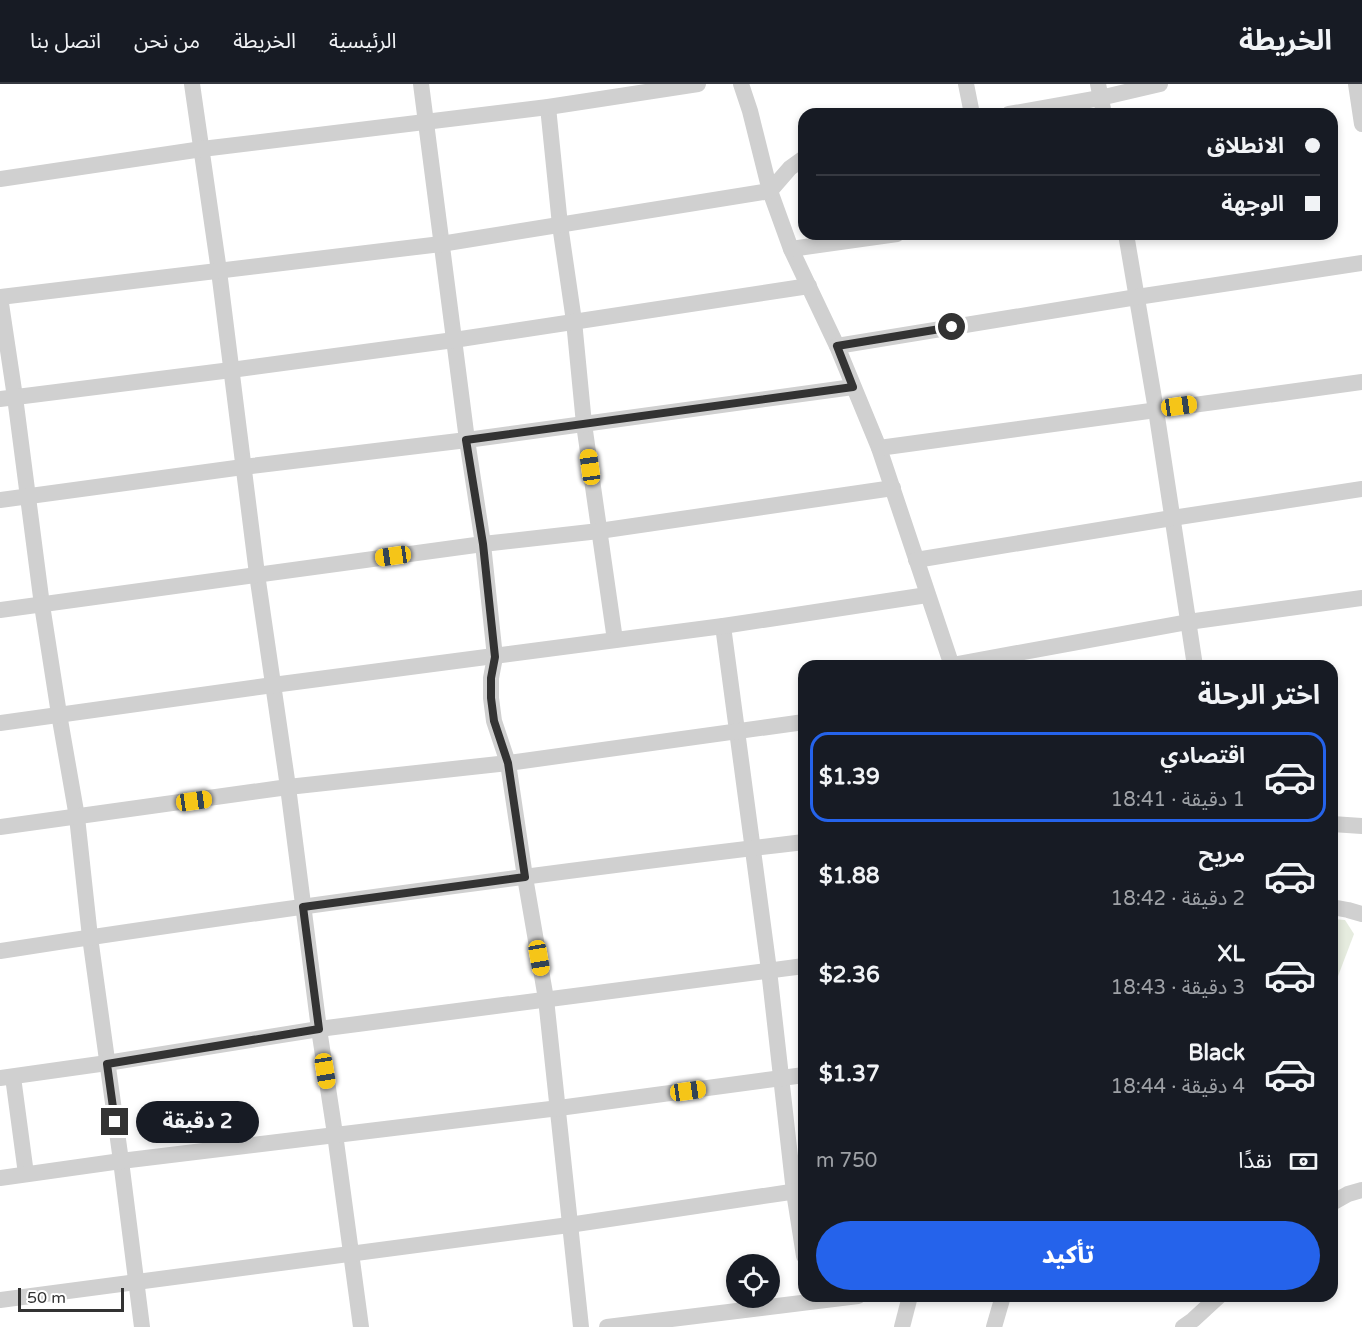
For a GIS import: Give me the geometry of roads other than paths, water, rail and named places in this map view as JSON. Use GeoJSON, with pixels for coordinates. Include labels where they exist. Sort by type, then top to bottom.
{"type":"FeatureCollection","features":[{"type":"Feature","properties":{"kind":"street"},"geometry":{"type":"LineString","coordinates":[[192,84],[361,1327]]}},
{"type":"Feature","properties":{"kind":"street"},"geometry":{"type":"LineString","coordinates":[[421,84],[466,440],[483,544],[495,657],[491,678],[491,698],[494,721],[508,763],[546,999],[581,1327]]}},
{"type":"Feature","properties":{"kind":"street"},"geometry":{"type":"LineString","coordinates":[[0,179],[202,149],[427,122],[698,84]]}},
{"type":"Feature","properties":{"kind":"street"},"geometry":{"type":"LineString","coordinates":[[741,84],[770,191],[791,249],[837,346],[879,448],[950,660]]}},
{"type":"Feature","properties":{"kind":"street"},"geometry":{"type":"LineString","coordinates":[[966,84],[971,108]]}},
{"type":"Feature","properties":{"kind":"street"},"geometry":{"type":"LineString","coordinates":[[1044,108],[1101,98],[1160,84]]}},
{"type":"Feature","properties":{"kind":"street"},"geometry":{"type":"LineString","coordinates":[[1356,84],[1362,124]]}},
{"type":"Feature","properties":{"kind":"street"},"geometry":{"type":"LineString","coordinates":[[548,106],[584,424],[615,640]]}},
{"type":"Feature","properties":{"kind":"street"},"geometry":{"type":"LineString","coordinates":[[142,1327],[90,937],[77,817],[42,605],[28,496],[8,398],[0,297],[441,244],[770,191],[798,162]]}},
{"type":"Feature","properties":{"kind":"street"},"geometry":{"type":"LineString","coordinates":[[791,249],[855,240]]}},
{"type":"Feature","properties":{"kind":"street"},"geometry":{"type":"LineString","coordinates":[[1127,240],[1156,410],[1194,660]]}},
{"type":"Feature","properties":{"kind":"street"},"geometry":{"type":"LineString","coordinates":[[837,346],[1362,263]]}},
{"type":"Feature","properties":{"kind":"street"},"geometry":{"type":"LineString","coordinates":[[8,398],[454,340],[808,286]]}},
{"type":"Feature","properties":{"kind":"street"},"geometry":{"type":"LineString","coordinates":[[879,448],[1362,382]]}},
{"type":"Feature","properties":{"kind":"street"},"geometry":{"type":"LineString","coordinates":[[0,500],[853,387]]}},
{"type":"Feature","properties":{"kind":"street"},"geometry":{"type":"LineString","coordinates":[[0,610],[483,544],[599,531],[893,488]]}},
{"type":"Feature","properties":{"kind":"street"},"geometry":{"type":"LineString","coordinates":[[916,560],[1362,489]]}},
{"type":"Feature","properties":{"kind":"street"},"geometry":{"type":"LineString","coordinates":[[0,723],[723,627],[927,595]]}},
{"type":"Feature","properties":{"kind":"street"},"geometry":{"type":"LineString","coordinates":[[979,660],[1188,622],[1362,598]]}},
{"type":"Feature","properties":{"kind":"street"},"geometry":{"type":"LineString","coordinates":[[723,627],[781,1077],[798,1185]]}},
{"type":"Feature","properties":{"kind":"street"},"geometry":{"type":"LineString","coordinates":[[0,827],[288,788],[508,763],[798,723]]}},
{"type":"Feature","properties":{"kind":"street"},"geometry":{"type":"LineString","coordinates":[[1338,824],[1362,826]]}},
{"type":"Feature","properties":{"kind":"street"},"geometry":{"type":"LineString","coordinates":[[0,951],[303,907],[798,843]]}},
{"type":"Feature","properties":{"kind":"street"},"geometry":{"type":"LineString","coordinates":[[1348,910],[1362,898]]}},
{"type":"Feature","properties":{"kind":"street"},"geometry":{"type":"LineString","coordinates":[[26,1174],[7,1077],[107,1064],[319,1029],[798,967]]}},
{"type":"Feature","properties":{"kind":"street"},"geometry":{"type":"LineString","coordinates":[[0,1178],[798,1076]]}},
{"type":"Feature","properties":{"kind":"street"},"geometry":{"type":"LineString","coordinates":[[1338,1200],[1362,1190]]}},
{"type":"Feature","properties":{"kind":"street"},"geometry":{"type":"LineString","coordinates":[[0,1300],[569,1225],[798,1191]]}},
{"type":"Feature","properties":{"kind":"street"},"geometry":{"type":"LineString","coordinates":[[607,1327],[798,1301]]}},
{"type":"Feature","properties":{"kind":"street"},"geometry":{"type":"LineString","coordinates":[[902,1327],[908,1302]]}},
{"type":"Feature","properties":{"kind":"street"},"geometry":{"type":"LineString","coordinates":[[994,1327],[1001,1302]]}},
{"type":"Feature","properties":{"kind":"street"},"geometry":{"type":"LineString","coordinates":[[1183,1327],[1212,1302]]}}]}
